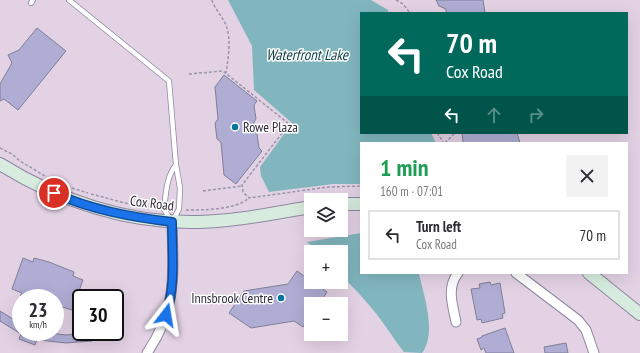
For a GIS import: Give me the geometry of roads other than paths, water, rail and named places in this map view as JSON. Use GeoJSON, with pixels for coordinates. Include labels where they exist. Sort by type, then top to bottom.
{"type":"FeatureCollection","features":[{"type":"Feature","properties":{"kind":"main road","name":"Cox Road"},"geometry":{"type":"LineString","coordinates":[[0,164],[40,187],[74,201],[122,215],[172,222],[199,222],[234,220],[304,208]]}},
{"type":"Feature","properties":{"kind":"main road"},"geometry":{"type":"LineString","coordinates":[[348,204],[360,204]]}},
{"type":"Feature","properties":{"kind":"main road"},"geometry":{"type":"LineString","coordinates":[[590,274],[640,314]]}},
{"type":"Feature","properties":{"kind":"street"},"geometry":{"type":"LineString","coordinates":[[147,353],[163,327],[170,304],[173,279],[172,222]]}},
{"type":"Feature","properties":{"kind":"street"},"geometry":{"type":"LineString","coordinates":[[456,322],[451,294],[453,281],[457,274]]}},
{"type":"Feature","properties":{"kind":"street"},"geometry":{"type":"LineString","coordinates":[[517,274],[578,320],[586,330],[594,353]]}},
{"type":"Feature","properties":{"kind":"lane"},"geometry":{"type":"LineString","coordinates":[[69,0],[169,81],[176,165],[180,188],[179,209],[172,222]]}},
{"type":"Feature","properties":{"kind":"lane"},"geometry":{"type":"LineString","coordinates":[[172,222],[164,209],[167,186],[171,171],[176,165]]}},
{"type":"Feature","properties":{"kind":"water","name":"Waterfront Lake"},"geometry":{"type":"Polygon","coordinates":[[[228,0],[371,0],[388,10],[388,12],[360,12],[360,134],[432,134],[436,142],[360,142],[360,184],[333,184],[269,192],[261,176],[260,167],[292,123],[254,90],[252,46],[228,0]]]}},
{"type":"Feature","properties":{"kind":"water"},"geometry":{"type":"Polygon","coordinates":[[[360,233],[360,274],[419,274],[426,303],[429,325],[429,335],[422,353],[404,352],[370,306],[348,282],[348,245],[311,245],[307,242],[337,237],[348,237],[348,235],[360,233]]]}},
{"type":"Feature","properties":{"kind":"place","name":"Rowe Plaza"},"geometry":{"type":"Point","coordinates":[235,127]}},
{"type":"Feature","properties":{"kind":"place","name":"Innsbrook Centre"},"geometry":{"type":"Point","coordinates":[281,298]}}]}
